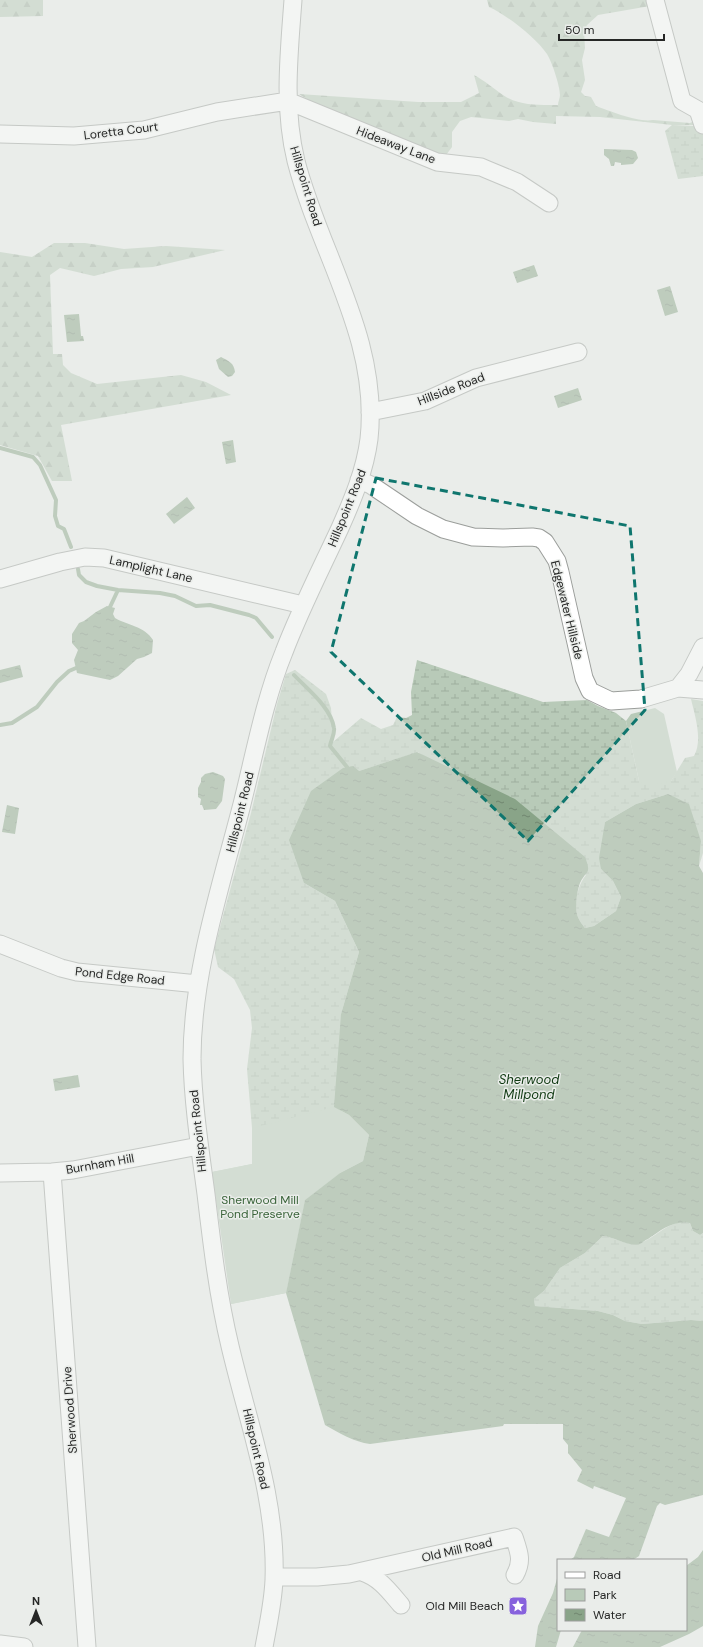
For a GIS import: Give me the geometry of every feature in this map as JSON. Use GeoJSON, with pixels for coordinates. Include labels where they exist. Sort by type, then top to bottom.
{"type":"FeatureCollection","features":[{"type":"Feature","properties":{"kind":"street","name":"Hillspoint Road"},"geometry":{"type":"LineString","coordinates":[[264,1647],[271,1609],[274,1577],[272,1533],[260,1464],[221,1307],[199,1146],[192,1075],[192,1026],[198,984],[212,922],[270,695],[282,656],[303,605],[335,538],[360,480],[369,441],[370,412],[366,367],[362,346],[349,305],[303,186],[292,142],[288,101],[288,70],[293,0]]}},
{"type":"Feature","properties":{"kind":"street"},"geometry":{"type":"LineString","coordinates":[[655,0],[682,101],[701,114]]}},
{"type":"Feature","properties":{"kind":"street","name":"Loretta Court"},"geometry":{"type":"LineString","coordinates":[[0,134],[74,136],[144,130],[217,112],[288,101]]}},
{"type":"Feature","properties":{"kind":"street","name":"Hideaway Lane"},"geometry":{"type":"LineString","coordinates":[[288,101],[437,162],[481,167],[517,182],[548,203]]}},
{"type":"Feature","properties":{"kind":"street","name":"Hillside Road"},"geometry":{"type":"LineString","coordinates":[[370,412],[426,401],[476,378],[578,352]]}},
{"type":"Feature","properties":{"kind":"street","name":"Edgewater Hillside"},"geometry":{"type":"LineString","coordinates":[[360,480],[371,485],[418,516],[444,529],[473,538],[532,536],[545,542],[557,561],[584,678],[590,691],[611,701],[641,699],[678,688],[703,690]]}},
{"type":"Feature","properties":{"kind":"street","name":"Lamplight Lane"},"geometry":{"type":"LineString","coordinates":[[0,579],[60,562],[85,557],[104,558],[303,605]]}},
{"type":"Feature","properties":{"kind":"street"},"geometry":{"type":"LineString","coordinates":[[678,688],[689,674],[703,647]]}},
{"type":"Feature","properties":{"kind":"street","name":"Pond Edge Road"},"geometry":{"type":"LineString","coordinates":[[0,944],[61,968],[76,972],[198,984]]}},
{"type":"Feature","properties":{"kind":"street","name":"Burnham Hill"},"geometry":{"type":"LineString","coordinates":[[0,1173],[73,1170],[199,1146]]}},
{"type":"Feature","properties":{"kind":"street","name":"Sherwood Drive"},"geometry":{"type":"LineString","coordinates":[[52,1172],[87,1647]]}},
{"type":"Feature","properties":{"kind":"street","name":"Old Mill Road"},"geometry":{"type":"LineString","coordinates":[[274,1577],[317,1577],[362,1572],[514,1537],[520,1558],[520,1564],[516,1575]]}},
{"type":"Feature","properties":{"kind":"street"},"geometry":{"type":"LineString","coordinates":[[362,1572],[377,1579],[401,1605]]}},
{"type":"Feature","properties":{"kind":"street"},"geometry":{"type":"LineString","coordinates":[[0,1644],[24,1647]]}},
{"type":"Feature","properties":{"kind":"highlighted area"},"geometry":{"type":"Polygon","coordinates":[[[376,478],[630,526],[645,710],[528,841],[331,652],[376,478]]]}},
{"type":"Feature","properties":{"kind":"green space"},"geometry":{"type":"Polygon","coordinates":[[[0,0],[43,0],[43,16],[0,17],[0,0]]]}},
{"type":"Feature","properties":{"kind":"green space"},"geometry":{"type":"Polygon","coordinates":[[[487,0],[649,0],[650,6],[598,15],[587,25],[584,32],[585,48],[582,60],[585,80],[581,92],[585,96],[591,97],[596,106],[624,116],[640,120],[690,123],[694,121],[699,125],[672,125],[600,117],[556,116],[556,124],[518,119],[509,121],[471,117],[460,121],[452,132],[452,147],[443,159],[334,117],[299,94],[418,102],[461,102],[479,93],[474,75],[509,99],[529,104],[558,105],[560,95],[559,86],[547,54],[536,41],[521,28],[504,15],[489,7],[487,0]]]}},
{"type":"Feature","properties":{"kind":"green space"},"geometry":{"type":"Polygon","coordinates":[[[703,124],[703,176],[678,179],[665,131],[672,125],[694,126],[703,124]]]}},
{"type":"Feature","properties":{"kind":"green space"},"geometry":{"type":"Polygon","coordinates":[[[54,243],[85,243],[124,249],[166,246],[225,250],[153,267],[121,269],[94,276],[60,268],[50,275],[53,354],[62,354],[63,365],[71,373],[97,384],[181,375],[206,382],[231,395],[61,425],[72,481],[52,481],[38,456],[0,445],[0,252],[32,257],[54,243]]]}},
{"type":"Feature","properties":{"kind":"green space"},"geometry":{"type":"Polygon","coordinates":[[[417,660],[543,702],[587,700],[616,713],[626,721],[639,781],[671,781],[685,758],[694,756],[697,750],[698,735],[691,699],[703,701],[703,853],[699,866],[701,841],[668,794],[636,804],[605,822],[601,869],[613,881],[621,897],[616,911],[594,926],[585,928],[578,916],[576,899],[579,888],[586,875],[418,752],[359,771],[304,883],[335,901],[359,952],[341,1014],[340,1173],[305,1200],[286,1293],[231,1304],[232,1299],[212,1172],[252,1164],[252,1128],[247,1069],[252,1028],[250,1010],[234,979],[218,967],[214,949],[251,813],[277,704],[286,674],[295,670],[326,694],[331,708],[333,742],[361,718],[381,729],[393,725],[397,717],[406,718],[412,715],[411,692],[417,660]]]}},
{"type":"Feature","properties":{"kind":"green space"},"geometry":{"type":"Polygon","coordinates":[[[655,708],[664,714],[677,772],[671,781],[648,786],[639,781],[626,721],[631,714],[655,708]]]}},
{"type":"Feature","properties":{"kind":"green space","name":"Sherwood Mill Pond Preserve"},"geometry":{"type":"Polygon","coordinates":[[[334,1107],[349,1115],[369,1135],[363,1161],[340,1173],[305,1200],[286,1293],[231,1304],[212,1172],[252,1164],[252,1128],[334,1107]]]}},
{"type":"Feature","properties":{"kind":"green space"},"geometry":{"type":"Polygon","coordinates":[[[682,1222],[690,1223],[693,1231],[700,1235],[703,1233],[703,1321],[691,1320],[642,1324],[625,1321],[613,1315],[598,1311],[535,1306],[534,1299],[544,1291],[560,1268],[585,1253],[603,1236],[626,1243],[635,1244],[645,1241],[670,1225],[682,1222]]]}},
{"type":"Feature","properties":{"kind":"water"},"geometry":{"type":"Polygon","coordinates":[[[604,149],[632,150],[636,152],[638,158],[633,164],[621,165],[621,163],[615,162],[614,166],[611,166],[609,159],[604,155],[604,149]]]}},
{"type":"Feature","properties":{"kind":"water"},"geometry":{"type":"Polygon","coordinates":[[[534,265],[538,276],[517,283],[513,272],[534,265]]]}},
{"type":"Feature","properties":{"kind":"water"},"geometry":{"type":"Polygon","coordinates":[[[670,286],[678,312],[665,316],[657,290],[670,286]]]}},
{"type":"Feature","properties":{"kind":"water"},"geometry":{"type":"Polygon","coordinates":[[[79,314],[81,336],[83,336],[84,341],[67,342],[64,315],[79,314]]]}},
{"type":"Feature","properties":{"kind":"water"},"geometry":{"type":"Polygon","coordinates":[[[221,357],[229,361],[234,366],[235,372],[232,376],[228,377],[219,369],[216,360],[221,357]]]}},
{"type":"Feature","properties":{"kind":"water"},"geometry":{"type":"Polygon","coordinates":[[[578,388],[582,400],[558,408],[554,396],[578,388]]]}},
{"type":"Feature","properties":{"kind":"water"},"geometry":{"type":"Polygon","coordinates":[[[233,440],[236,462],[226,464],[222,442],[233,440]]]}},
{"type":"Feature","properties":{"kind":"water"},"geometry":{"type":"Polygon","coordinates":[[[187,497],[195,508],[174,524],[166,514],[187,497]]]}},
{"type":"Feature","properties":{"kind":"water"},"geometry":{"type":"Polygon","coordinates":[[[107,606],[115,608],[113,614],[115,618],[141,629],[153,640],[152,653],[137,659],[118,676],[110,680],[77,673],[74,660],[78,650],[72,643],[72,634],[79,623],[107,606]]]}},
{"type":"Feature","properties":{"kind":"water"},"geometry":{"type":"Polygon","coordinates":[[[20,665],[23,677],[0,683],[0,670],[20,665]]]}},
{"type":"Feature","properties":{"kind":"water","name":"Sherwood Millpond"},"geometry":{"type":"Polygon","coordinates":[[[417,752],[515,799],[585,857],[588,870],[579,886],[576,907],[578,918],[585,928],[594,926],[616,911],[621,897],[613,881],[601,869],[599,858],[605,822],[636,804],[668,794],[689,804],[701,841],[699,866],[703,873],[703,1233],[700,1235],[693,1231],[690,1223],[684,1222],[668,1226],[640,1244],[635,1245],[603,1236],[585,1253],[560,1268],[544,1291],[534,1299],[535,1306],[598,1311],[613,1315],[625,1321],[642,1324],[691,1320],[703,1321],[703,1495],[665,1505],[660,1503],[657,1506],[639,1556],[634,1559],[571,1559],[574,1557],[586,1529],[609,1537],[626,1498],[594,1486],[593,1489],[577,1481],[582,1470],[568,1453],[568,1445],[563,1439],[563,1424],[504,1424],[503,1426],[370,1444],[352,1439],[325,1425],[286,1293],[305,1200],[340,1173],[363,1161],[369,1135],[349,1115],[334,1107],[341,1014],[359,952],[335,901],[304,883],[289,840],[311,791],[343,768],[353,766],[359,771],[417,752]]]}},
{"type":"Feature","properties":{"kind":"water"},"geometry":{"type":"Polygon","coordinates":[[[213,772],[223,776],[225,779],[222,801],[216,809],[204,810],[202,805],[200,805],[201,799],[198,797],[198,788],[201,778],[205,774],[213,772]]]}},
{"type":"Feature","properties":{"kind":"water"},"geometry":{"type":"Polygon","coordinates":[[[7,805],[19,808],[15,834],[2,832],[7,805]]]}},
{"type":"Feature","properties":{"kind":"water"},"geometry":{"type":"Polygon","coordinates":[[[78,1075],[80,1087],[55,1091],[53,1079],[78,1075]]]}},
{"type":"Feature","properties":{"kind":"water"},"geometry":{"type":"Polygon","coordinates":[[[703,1550],[703,1626],[660,1647],[573,1647],[581,1631],[687,1631],[687,1565],[698,1557],[703,1550]]]}},
{"type":"Feature","properties":{"kind":"water"},"geometry":{"type":"Polygon","coordinates":[[[557,1579],[557,1631],[561,1631],[556,1647],[535,1647],[538,1626],[553,1593],[557,1579]]]}},
{"type":"Feature","properties":{"kind":"waterway"},"geometry":{"type":"LineString","coordinates":[[0,448],[33,457],[40,465],[56,500],[55,516],[58,526],[64,529],[71,547]]}},
{"type":"Feature","properties":{"kind":"waterway"},"geometry":{"type":"LineString","coordinates":[[78,569],[79,575],[86,582],[97,586],[118,590],[160,593],[175,596],[196,606],[210,605],[249,615],[256,618],[272,637]]}},
{"type":"Feature","properties":{"kind":"waterway"},"geometry":{"type":"LineString","coordinates":[[110,607],[118,590]]}},
{"type":"Feature","properties":{"kind":"waterway"},"geometry":{"type":"LineString","coordinates":[[0,725],[12,723],[37,707],[57,682],[69,671],[76,668]]}},
{"type":"Feature","properties":{"kind":"waterway"},"geometry":{"type":"LineString","coordinates":[[294,675],[318,699],[328,713],[334,728],[330,746],[347,767]]}},
{"type":"Feature","properties":{"kind":"place","name":"Old Mill Beach"},"geometry":{"type":"Point","coordinates":[518,1606]}}]}
